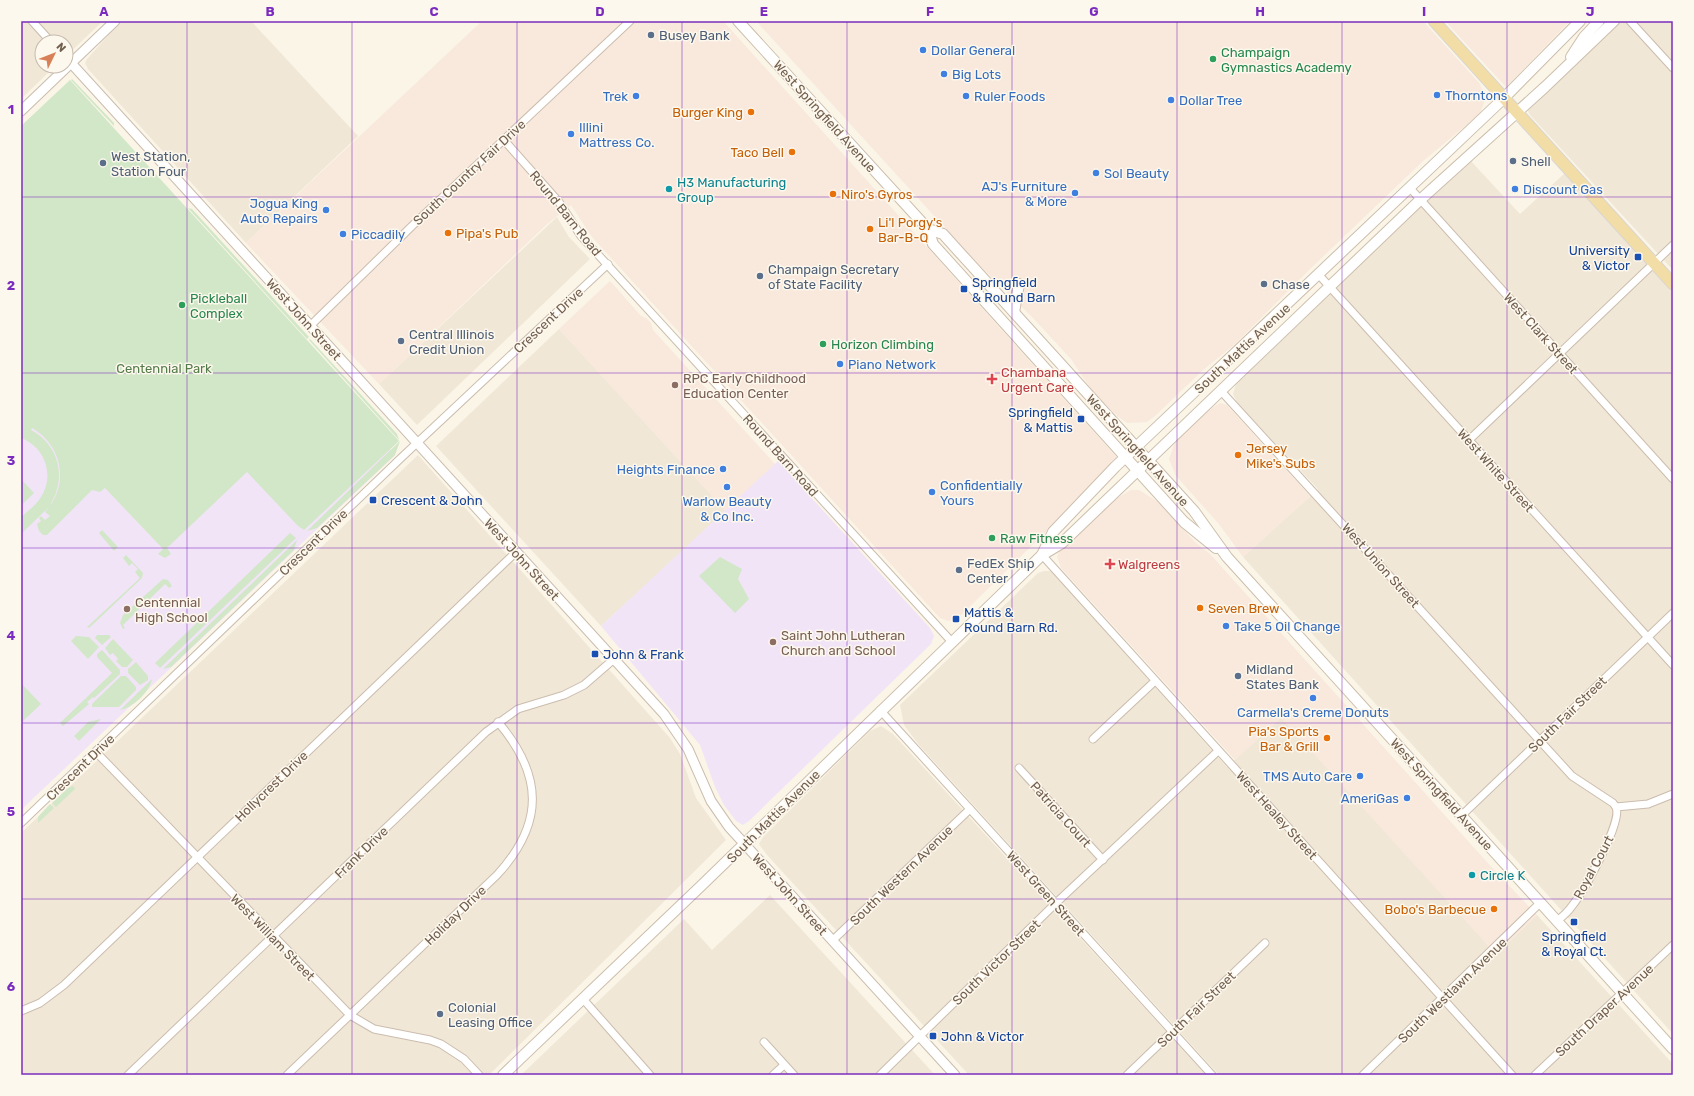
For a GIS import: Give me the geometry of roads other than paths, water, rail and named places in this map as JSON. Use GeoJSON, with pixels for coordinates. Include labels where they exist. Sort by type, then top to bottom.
{"type":"FeatureCollection","features":[{"type":"Feature","properties":{"kind":"main road","name":"West Springfield Avenue"},"geometry":{"type":"LineString","coordinates":[[738,21],[928,229],[933,244],[1125,458],[1184,522],[1227,557]]}},
{"type":"Feature","properties":{"kind":"main road"},"geometry":{"type":"LineString","coordinates":[[1434,21],[1673,284]]}},
{"type":"Feature","properties":{"kind":"main road","name":"South Mattis Avenue"},"geometry":{"type":"LineString","coordinates":[[1042,555],[1053,532],[1125,458],[1504,98],[1580,21]]}},
{"type":"Feature","properties":{"kind":"main road"},"geometry":{"type":"LineString","coordinates":[[1564,69],[1584,37],[1599,21]]}},
{"type":"Feature","properties":{"kind":"main road"},"geometry":{"type":"LineString","coordinates":[[1564,69],[1614,21]]}},
{"type":"Feature","properties":{"kind":"main road","name":"South Mattis Avenue"},"geometry":{"type":"LineString","coordinates":[[503,1075],[744,844],[951,641],[1042,555],[1062,543],[1138,472],[1420,200],[1564,69]]}},
{"type":"Feature","properties":{"kind":"main road","name":"West Springfield Avenue"},"geometry":{"type":"LineString","coordinates":[[928,229],[943,234],[1014,312],[1194,511],[1227,557],[1673,1049]]}},
{"type":"Feature","properties":{"kind":"main road"},"geometry":{"type":"LineString","coordinates":[[1014,312],[1019,284]]}},
{"type":"Feature","properties":{"kind":"street"},"geometry":{"type":"LineString","coordinates":[[32,21],[44,34]]}},
{"type":"Feature","properties":{"kind":"street"},"geometry":{"type":"LineString","coordinates":[[74,56],[115,21]]}},
{"type":"Feature","properties":{"kind":"street","name":"South Country Fair Drive"},"geometry":{"type":"LineString","coordinates":[[310,326],[503,139],[630,21]]}},
{"type":"Feature","properties":{"kind":"street"},"geometry":{"type":"LineString","coordinates":[[1630,21],[1673,68]]}},
{"type":"Feature","properties":{"kind":"street","name":"West John Street"},"geometry":{"type":"LineString","coordinates":[[74,68],[614,659],[678,732],[696,763],[711,801],[721,817],[955,1075]]}},
{"type":"Feature","properties":{"kind":"street"},"geometry":{"type":"LineString","coordinates":[[21,111],[56,74]]}},
{"type":"Feature","properties":{"kind":"street","name":"Round Barn Road"},"geometry":{"type":"LineString","coordinates":[[503,139],[549,190],[581,236],[951,641]]}},
{"type":"Feature","properties":{"kind":"street","name":"West Clark Street"},"geometry":{"type":"LineString","coordinates":[[1409,187],[1673,479]]}},
{"type":"Feature","properties":{"kind":"street"},"geometry":{"type":"LineString","coordinates":[[1469,440],[1673,245]]}},
{"type":"Feature","properties":{"kind":"street","name":"Crescent Drive"},"geometry":{"type":"LineString","coordinates":[[21,823],[417,443],[608,264]]}},
{"type":"Feature","properties":{"kind":"street","name":"West White Street"},"geometry":{"type":"LineString","coordinates":[[1319,275],[1673,665]]}},
{"type":"Feature","properties":{"kind":"street","name":"West Union Street"},"geometry":{"type":"LineString","coordinates":[[1221,391],[1539,741]]}},
{"type":"Feature","properties":{"kind":"street","name":"Hollycrest Drive"},"geometry":{"type":"LineString","coordinates":[[21,1011],[40,1003],[64,985],[516,552]]}},
{"type":"Feature","properties":{"kind":"street","name":"West Healey Street"},"geometry":{"type":"LineString","coordinates":[[1042,555],[1512,1075]]}},
{"type":"Feature","properties":{"kind":"street","name":"South Fair Street"},"geometry":{"type":"LineString","coordinates":[[1461,816],[1673,613]]}},
{"type":"Feature","properties":{"kind":"street","name":"Frank Drive"},"geometry":{"type":"LineString","coordinates":[[128,1075],[498,722],[518,708],[574,691],[589,681],[614,659]]}},
{"type":"Feature","properties":{"kind":"street"},"geometry":{"type":"LineString","coordinates":[[1093,739],[1155,681]]}},
{"type":"Feature","properties":{"kind":"street","name":"West Green Street"},"geometry":{"type":"LineString","coordinates":[[880,710],[1212,1075]]}},
{"type":"Feature","properties":{"kind":"street","name":"Holiday Drive"},"geometry":{"type":"LineString","coordinates":[[287,1075],[497,875],[518,851],[529,824],[532,799],[529,773],[520,750],[498,722]]}},
{"type":"Feature","properties":{"kind":"street"},"geometry":{"type":"LineString","coordinates":[[1539,741],[1572,776],[1616,807],[1648,804],[1673,794]]}},
{"type":"Feature","properties":{"kind":"street","name":"South Victor Street"},"geometry":{"type":"LineString","coordinates":[[880,1075],[1056,903],[1218,751]]}},
{"type":"Feature","properties":{"kind":"street","name":"West William Street"},"geometry":{"type":"LineString","coordinates":[[96,752],[273,937],[350,1015],[374,1029],[430,1040],[441,1044],[464,1059],[479,1075]]}},
{"type":"Feature","properties":{"kind":"street","name":"Patricia Court"},"geometry":{"type":"LineString","coordinates":[[1019,768],[1103,860]]}},
{"type":"Feature","properties":{"kind":"street","name":"Royal Court"},"geometry":{"type":"LineString","coordinates":[[1557,921],[1572,906],[1596,867],[1617,819],[1618,813],[1616,807]]}},
{"type":"Feature","properties":{"kind":"street","name":"South Western Avenue"},"geometry":{"type":"LineString","coordinates":[[832,941],[970,809]]}},
{"type":"Feature","properties":{"kind":"street","name":"South Westlawn Avenue"},"geometry":{"type":"LineString","coordinates":[[1363,1075],[1444,999],[1540,904]]}},
{"type":"Feature","properties":{"kind":"street","name":"South Fair Street"},"geometry":{"type":"LineString","coordinates":[[1127,1075],[1265,943]]}},
{"type":"Feature","properties":{"kind":"street","name":"South Draper Avenue"},"geometry":{"type":"LineString","coordinates":[[1535,1075],[1673,945]]}},
{"type":"Feature","properties":{"kind":"street"},"geometry":{"type":"LineString","coordinates":[[583,999],[650,1075]]}},
{"type":"Feature","properties":{"kind":"street"},"geometry":{"type":"LineString","coordinates":[[764,1042],[794,1075]]}},
{"type":"Feature","properties":{"kind":"street"},"geometry":{"type":"LineString","coordinates":[[773,1075],[784,1064]]}},
{"type":"Feature","properties":{"kind":"place","name":"Busey Bank"},"geometry":{"type":"Point","coordinates":[651,35]}},
{"type":"Feature","properties":{"kind":"place","name":"Dollar General"},"geometry":{"type":"Point","coordinates":[923,50]}},
{"type":"Feature","properties":{"kind":"place","name":"Champaign Gymnastics Academy"},"geometry":{"type":"Point","coordinates":[1213,59]}},
{"type":"Feature","properties":{"kind":"place","name":"Big Lots"},"geometry":{"type":"Point","coordinates":[944,74]}},
{"type":"Feature","properties":{"kind":"place","name":"Thorntons"},"geometry":{"type":"Point","coordinates":[1437,95]}},
{"type":"Feature","properties":{"kind":"place","name":"Trek"},"geometry":{"type":"Point","coordinates":[636,96]}},
{"type":"Feature","properties":{"kind":"place","name":"Ruler Foods"},"geometry":{"type":"Point","coordinates":[966,96]}},
{"type":"Feature","properties":{"kind":"place","name":"Dollar Tree"},"geometry":{"type":"Point","coordinates":[1171,100]}},
{"type":"Feature","properties":{"kind":"place","name":"Burger King"},"geometry":{"type":"Point","coordinates":[751,112]}},
{"type":"Feature","properties":{"kind":"place","name":"Illini Mattress Co."},"geometry":{"type":"Point","coordinates":[571,134]}},
{"type":"Feature","properties":{"kind":"place","name":"Taco Bell"},"geometry":{"type":"Point","coordinates":[792,152]}},
{"type":"Feature","properties":{"kind":"place","name":"Shell"},"geometry":{"type":"Point","coordinates":[1513,161]}},
{"type":"Feature","properties":{"kind":"place","name":"West Station, Station Four"},"geometry":{"type":"Point","coordinates":[103,163]}},
{"type":"Feature","properties":{"kind":"place","name":"Sol Beauty"},"geometry":{"type":"Point","coordinates":[1096,173]}},
{"type":"Feature","properties":{"kind":"place","name":"H3 Manufacturing Group"},"geometry":{"type":"Point","coordinates":[669,189]}},
{"type":"Feature","properties":{"kind":"place","name":"Discount Gas"},"geometry":{"type":"Point","coordinates":[1515,189]}},
{"type":"Feature","properties":{"kind":"place","name":"AJ's Furniture & More"},"geometry":{"type":"Point","coordinates":[1075,193]}},
{"type":"Feature","properties":{"kind":"place","name":"Niro's Gyros"},"geometry":{"type":"Point","coordinates":[833,194]}},
{"type":"Feature","properties":{"kind":"place","name":"Jogua King Auto Repairs"},"geometry":{"type":"Point","coordinates":[326,210]}},
{"type":"Feature","properties":{"kind":"place","name":"Li'l Porgy's Bar-B-Q"},"geometry":{"type":"Point","coordinates":[870,229]}},
{"type":"Feature","properties":{"kind":"place","name":"Pipa's Pub"},"geometry":{"type":"Point","coordinates":[448,233]}},
{"type":"Feature","properties":{"kind":"place","name":"Piccadily"},"geometry":{"type":"Point","coordinates":[343,234]}},
{"type":"Feature","properties":{"kind":"place","name":"University & Victor"},"geometry":{"type":"Point","coordinates":[1638,257]}},
{"type":"Feature","properties":{"kind":"place","name":"Champaign Secretary of State Facility"},"geometry":{"type":"Point","coordinates":[760,276]}},
{"type":"Feature","properties":{"kind":"place","name":"Chase"},"geometry":{"type":"Point","coordinates":[1264,284]}},
{"type":"Feature","properties":{"kind":"place","name":"Springfield & Round Barn"},"geometry":{"type":"Point","coordinates":[964,289]}},
{"type":"Feature","properties":{"kind":"place","name":"Pickleball Complex"},"geometry":{"type":"Point","coordinates":[182,305]}},
{"type":"Feature","properties":{"kind":"place","name":"Central Illinois Credit Union"},"geometry":{"type":"Point","coordinates":[401,341]}},
{"type":"Feature","properties":{"kind":"place","name":"Horizon Climbing"},"geometry":{"type":"Point","coordinates":[823,344]}},
{"type":"Feature","properties":{"kind":"place","name":"Piano Network"},"geometry":{"type":"Point","coordinates":[840,364]}},
{"type":"Feature","properties":{"kind":"place","name":"Chambana Urgent Care"},"geometry":{"type":"Point","coordinates":[992,379]}},
{"type":"Feature","properties":{"kind":"place","name":"RPC Early Childhood Education Center"},"geometry":{"type":"Point","coordinates":[675,385]}},
{"type":"Feature","properties":{"kind":"place","name":"Springfield & Mattis"},"geometry":{"type":"Point","coordinates":[1081,419]}},
{"type":"Feature","properties":{"kind":"place","name":"Jersey Mike's Subs"},"geometry":{"type":"Point","coordinates":[1238,455]}},
{"type":"Feature","properties":{"kind":"place","name":"Heights Finance"},"geometry":{"type":"Point","coordinates":[723,469]}},
{"type":"Feature","properties":{"kind":"place","name":"Warlow Beauty & Co Inc."},"geometry":{"type":"Point","coordinates":[727,487]}},
{"type":"Feature","properties":{"kind":"place","name":"Confidentially Yours"},"geometry":{"type":"Point","coordinates":[932,492]}},
{"type":"Feature","properties":{"kind":"place","name":"Crescent & John"},"geometry":{"type":"Point","coordinates":[373,500]}},
{"type":"Feature","properties":{"kind":"place","name":"Raw Fitness"},"geometry":{"type":"Point","coordinates":[992,538]}},
{"type":"Feature","properties":{"kind":"place","name":"Walgreens"},"geometry":{"type":"Point","coordinates":[1110,564]}},
{"type":"Feature","properties":{"kind":"place","name":"FedEx Ship Center"},"geometry":{"type":"Point","coordinates":[959,570]}},
{"type":"Feature","properties":{"kind":"place","name":"Seven Brew"},"geometry":{"type":"Point","coordinates":[1200,608]}},
{"type":"Feature","properties":{"kind":"place","name":"Centennial High School"},"geometry":{"type":"Point","coordinates":[127,609]}},
{"type":"Feature","properties":{"kind":"place","name":"Mattis & Round Barn Rd."},"geometry":{"type":"Point","coordinates":[956,619]}},
{"type":"Feature","properties":{"kind":"place","name":"Take 5 Oil Change"},"geometry":{"type":"Point","coordinates":[1226,626]}},
{"type":"Feature","properties":{"kind":"place","name":"Saint John Lutheran Church and School"},"geometry":{"type":"Point","coordinates":[773,642]}},
{"type":"Feature","properties":{"kind":"place","name":"John & Frank"},"geometry":{"type":"Point","coordinates":[595,654]}},
{"type":"Feature","properties":{"kind":"place","name":"Midland States Bank"},"geometry":{"type":"Point","coordinates":[1238,676]}},
{"type":"Feature","properties":{"kind":"place","name":"Carmella's Creme Donuts"},"geometry":{"type":"Point","coordinates":[1313,698]}},
{"type":"Feature","properties":{"kind":"place","name":"Pia's Sports Bar & Grill"},"geometry":{"type":"Point","coordinates":[1327,738]}},
{"type":"Feature","properties":{"kind":"place","name":"TMS Auto Care"},"geometry":{"type":"Point","coordinates":[1360,776]}},
{"type":"Feature","properties":{"kind":"place","name":"AmeriGas"},"geometry":{"type":"Point","coordinates":[1407,798]}},
{"type":"Feature","properties":{"kind":"place","name":"Circle K"},"geometry":{"type":"Point","coordinates":[1472,875]}},
{"type":"Feature","properties":{"kind":"place","name":"Bobo's Barbecue"},"geometry":{"type":"Point","coordinates":[1494,909]}},
{"type":"Feature","properties":{"kind":"place","name":"Springfield & Royal Ct."},"geometry":{"type":"Point","coordinates":[1574,922]}},
{"type":"Feature","properties":{"kind":"place","name":"Colonial Leasing Office"},"geometry":{"type":"Point","coordinates":[440,1014]}},
{"type":"Feature","properties":{"kind":"place","name":"John & Victor"},"geometry":{"type":"Point","coordinates":[933,1036]}},
{"type":"Feature","properties":{"kind":"park label","name":"Centennial Park"},"geometry":{"type":"Point","coordinates":[164,368]}}]}
